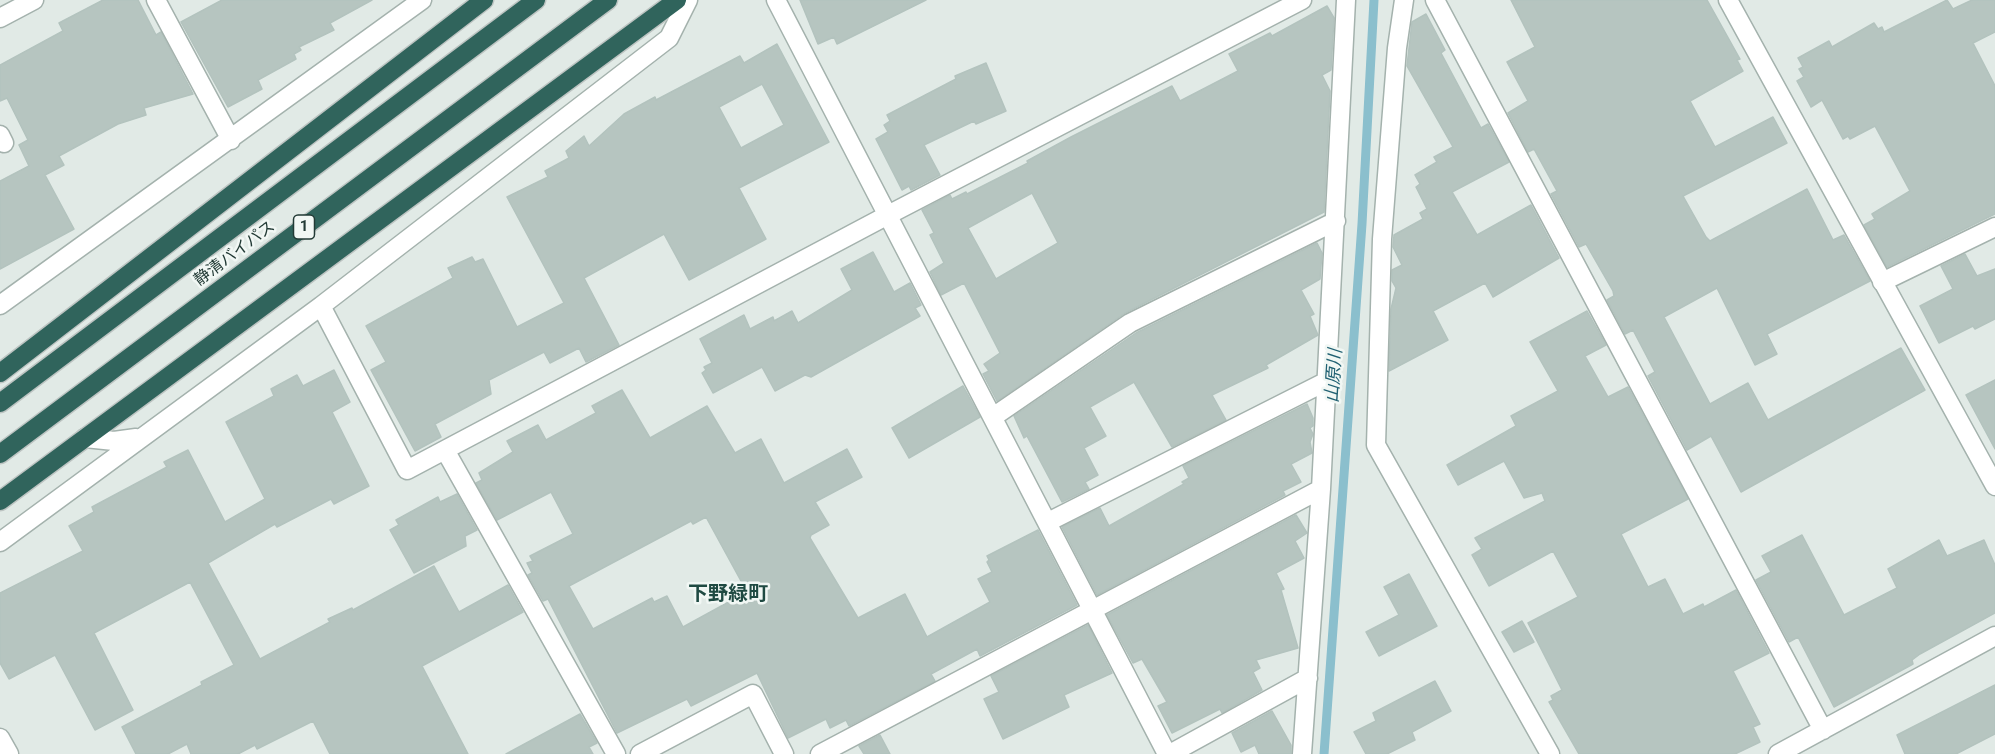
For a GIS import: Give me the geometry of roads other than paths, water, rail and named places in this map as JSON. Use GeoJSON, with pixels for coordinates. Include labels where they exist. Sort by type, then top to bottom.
{"type":"FeatureCollection","features":[{"type":"Feature","properties":{"kind":"highway"},"geometry":{"type":"LineString","coordinates":[[0,373],[484,0]]}},
{"type":"Feature","properties":{"kind":"highway","name":"静清バイパス"},"geometry":{"type":"LineString","coordinates":[[0,403],[536,0]]}},
{"type":"Feature","properties":{"kind":"highway","name":"静清バイパス"},"geometry":{"type":"LineString","coordinates":[[0,454],[608,0]]}},
{"type":"Feature","properties":{"kind":"highway"},"geometry":{"type":"LineString","coordinates":[[0,501],[677,0]]}},
{"type":"Feature","properties":{"kind":"street"},"geometry":{"type":"LineString","coordinates":[[0,18],[34,0]]}},
{"type":"Feature","properties":{"kind":"street"},"geometry":{"type":"LineString","coordinates":[[156,0],[231,140]]}},
{"type":"Feature","properties":{"kind":"street"},"geometry":{"type":"LineString","coordinates":[[0,305],[422,0]]}},
{"type":"Feature","properties":{"kind":"street"},"geometry":{"type":"LineString","coordinates":[[0,542],[138,438],[321,306],[669,38],[688,0]]}},
{"type":"Feature","properties":{"kind":"street"},"geometry":{"type":"LineString","coordinates":[[776,0],[1168,754],[1308,678]]}},
{"type":"Feature","properties":{"kind":"street"},"geometry":{"type":"LineString","coordinates":[[321,306],[407,470],[888,215],[1302,0]]}},
{"type":"Feature","properties":{"kind":"street"},"geometry":{"type":"LineString","coordinates":[[1302,754],[1321,489],[1346,0]]}},
{"type":"Feature","properties":{"kind":"street"},"geometry":{"type":"LineString","coordinates":[[1404,0],[1397,48],[1383,239],[1376,445],[1550,754]]}},
{"type":"Feature","properties":{"kind":"street"},"geometry":{"type":"LineString","coordinates":[[1435,0],[1823,730]]}},
{"type":"Feature","properties":{"kind":"street"},"geometry":{"type":"LineString","coordinates":[[1728,0],[1995,486]]}},
{"type":"Feature","properties":{"kind":"street"},"geometry":{"type":"LineString","coordinates":[[993,417],[1130,323],[1335,221]]}},
{"type":"Feature","properties":{"kind":"street"},"geometry":{"type":"LineString","coordinates":[[1882,282],[1995,227]]}},
{"type":"Feature","properties":{"kind":"street"},"geometry":{"type":"LineString","coordinates":[[1048,522],[1325,382]]}},
{"type":"Feature","properties":{"kind":"street"},"geometry":{"type":"LineString","coordinates":[[85,438],[114,441],[138,438]]}},
{"type":"Feature","properties":{"kind":"street"},"geometry":{"type":"LineString","coordinates":[[445,450],[616,754]]}},
{"type":"Feature","properties":{"kind":"street"},"geometry":{"type":"LineString","coordinates":[[820,754],[1321,489]]}},
{"type":"Feature","properties":{"kind":"street"},"geometry":{"type":"LineString","coordinates":[[1778,754],[1995,636]]}},
{"type":"Feature","properties":{"kind":"street"},"geometry":{"type":"LineString","coordinates":[[640,754],[753,694],[784,754]]}},
{"type":"Feature","properties":{"kind":"street"},"geometry":{"type":"LineString","coordinates":[[0,738],[9,754]]}},
{"type":"Feature","properties":{"kind":"waterway","name":"山原川"},"geometry":{"type":"LineString","coordinates":[[1324,754],[1362,224],[1374,0]]}},
{"type":"Feature","properties":{"kind":"district","name":"下野緑町"},"geometry":{"type":"Point","coordinates":[728,595]}}]}
